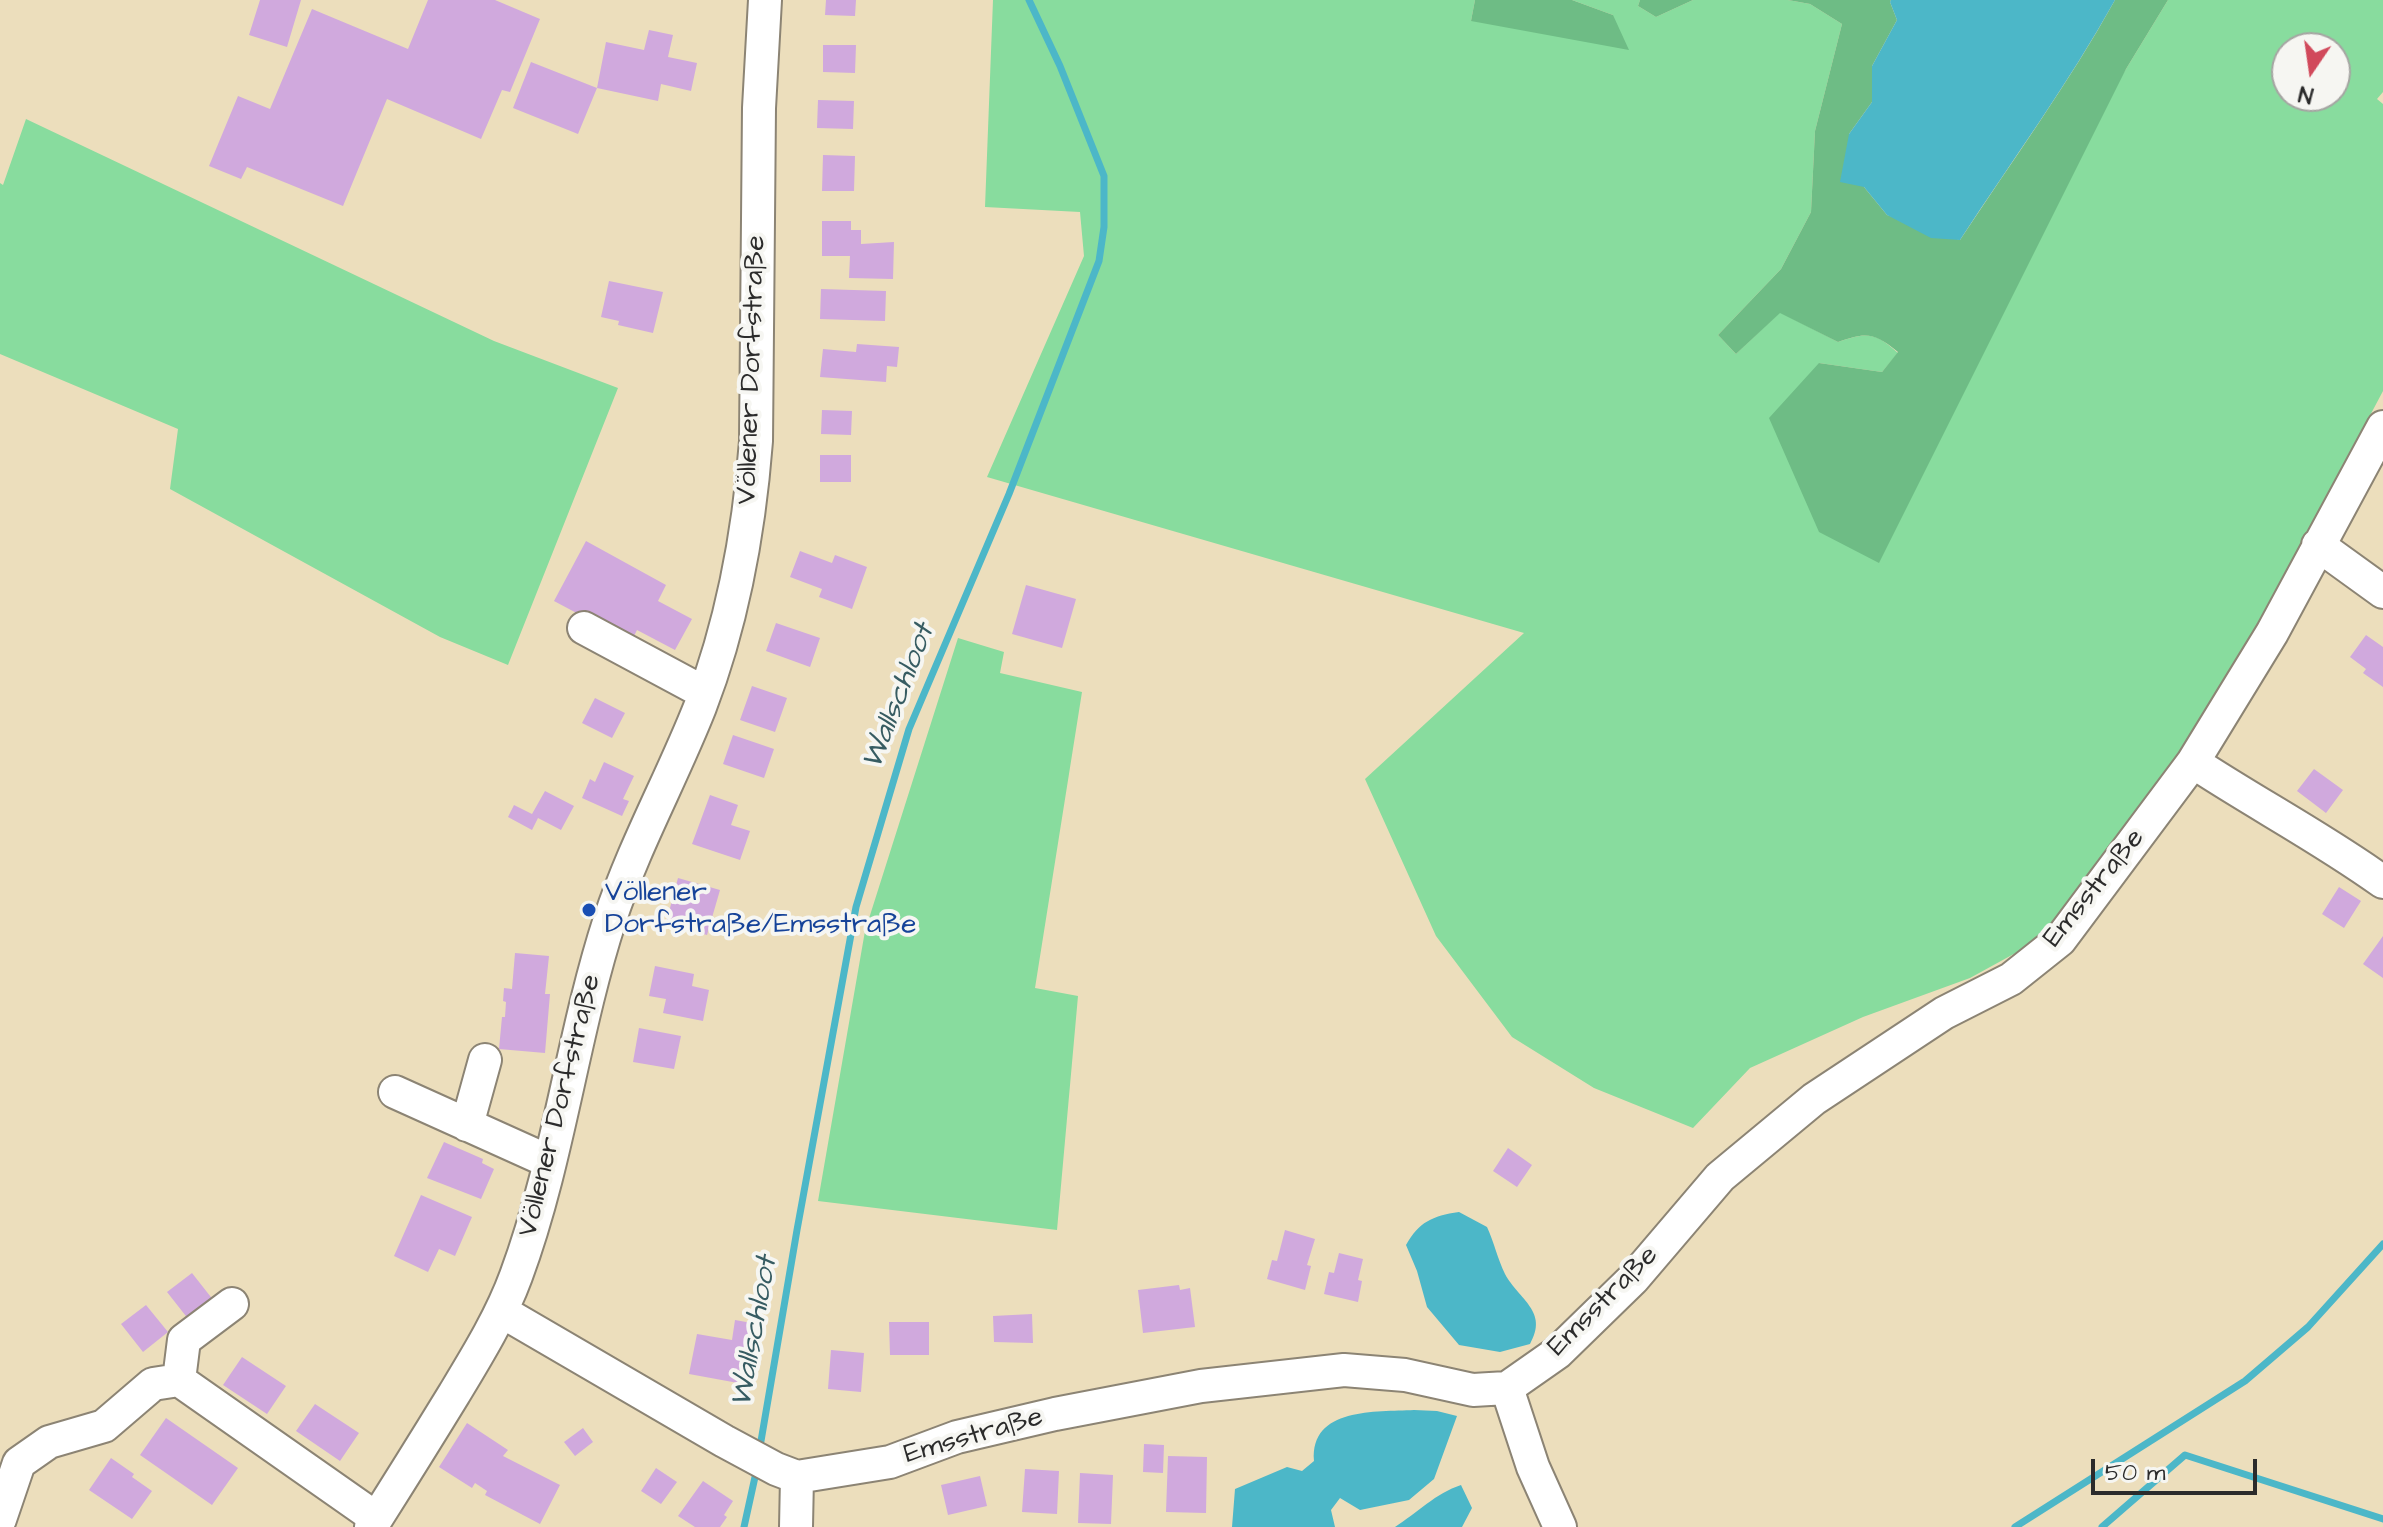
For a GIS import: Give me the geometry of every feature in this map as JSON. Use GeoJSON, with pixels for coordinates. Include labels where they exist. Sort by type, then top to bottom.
{"type":"FeatureCollection","features":[{"type":"Feature","properties":{"kind":"street","name":"Völlener Dorfstraße"},"geometry":{"type":"LineString","coordinates":[[374,1522],[466,1375],[501,1311],[525,1249],[611,918],[705,693],[739,578],[753,488],[758,385],[758,124],[765,0]]}},
{"type":"Feature","properties":{"kind":"street","name":"Emsstraße"},"geometry":{"type":"LineString","coordinates":[[797,1477],[890,1462],[957,1437],[1055,1414],[1201,1386],[1344,1370],[1405,1375],[1473,1390],[1507,1388],[1557,1353],[1633,1279],[1720,1177],[1814,1099],[1944,1013],[2011,979],[2060,940],[2193,762],[2272,633],[2383,427]]}},
{"type":"Feature","properties":{"kind":"street"},"geometry":{"type":"LineString","coordinates":[[2318,545],[2383,592]]}},
{"type":"Feature","properties":{"kind":"street"},"geometry":{"type":"LineString","coordinates":[[584,628],[705,693]]}},
{"type":"Feature","properties":{"kind":"street"},"geometry":{"type":"LineString","coordinates":[[2193,762],[2247,798],[2342,852],[2383,882]]}},
{"type":"Feature","properties":{"kind":"street"},"geometry":{"type":"LineString","coordinates":[[467,1125],[485,1060]]}},
{"type":"Feature","properties":{"kind":"street"},"geometry":{"type":"LineString","coordinates":[[395,1092],[548,1161]]}},
{"type":"Feature","properties":{"kind":"street"},"geometry":{"type":"LineString","coordinates":[[179,1380],[184,1340],[232,1304]]}},
{"type":"Feature","properties":{"kind":"street"},"geometry":{"type":"LineString","coordinates":[[501,1311],[724,1441],[797,1477],[796,1527]]}},
{"type":"Feature","properties":{"kind":"street"},"geometry":{"type":"LineString","coordinates":[[0,1519],[19,1463],[49,1442],[104,1426],[153,1384],[179,1380],[374,1522]]}},
{"type":"Feature","properties":{"kind":"street"},"geometry":{"type":"LineString","coordinates":[[1507,1388],[1533,1467],[1560,1527]]}},
{"type":"Feature","properties":{"kind":"green space"},"geometry":{"type":"Polygon","coordinates":[[[993,0],[1475,0],[1471,21],[1613,15],[1572,0],[1640,0],[1638,6],[1656,17],[1693,0],[1788,0],[1810,4],[1842,24],[1815,131],[1811,212],[1781,269],[1718,335],[1736,354],[1780,312],[1838,342],[1870,336],[1883,341],[1898,353],[1882,372],[1819,363],[1819,532],[2126,69],[2168,0],[2383,0],[2383,92],[2377,99],[2383,104],[2383,391],[2261,621],[2181,756],[2052,933],[1970,978],[1863,1017],[1750,1068],[1693,1128],[1594,1088],[1512,1037],[1436,936],[1365,779],[1524,633],[987,477],[1084,256],[1080,212],[985,207],[993,0]]]}},
{"type":"Feature","properties":{"kind":"green space"},"geometry":{"type":"Polygon","coordinates":[[[1475,0],[1572,0],[1613,15],[1629,50],[1471,21],[1475,0]]]}},
{"type":"Feature","properties":{"kind":"green space"},"geometry":{"type":"Polygon","coordinates":[[[1640,0],[1693,0],[1656,17],[1638,6],[1640,0]]]}},
{"type":"Feature","properties":{"kind":"green space"},"geometry":{"type":"Polygon","coordinates":[[[1788,0],[1891,0],[1897,20],[1872,66],[1872,102],[1849,134],[1864,187],[1887,215],[1960,240],[2059,92],[2115,0],[2168,0],[2126,69],[1879,563],[1819,532],[1769,418],[1819,363],[1882,372],[1898,352],[1870,336],[1838,342],[1780,313],[1736,354],[1718,335],[1781,269],[1811,212],[1815,131],[1842,24],[1810,4],[1788,0]]]}},
{"type":"Feature","properties":{"kind":"green space"},"geometry":{"type":"Polygon","coordinates":[[[26,119],[494,341],[618,388],[508,665],[440,637],[170,489],[178,429],[0,354],[0,183],[3,185],[26,119]]]}},
{"type":"Feature","properties":{"kind":"green space"},"geometry":{"type":"Polygon","coordinates":[[[958,638],[1004,652],[1000,673],[1082,692],[1035,988],[1078,996],[1057,1230],[818,1201],[865,931],[958,638]]]}},
{"type":"Feature","properties":{"kind":"water"},"geometry":{"type":"Polygon","coordinates":[[[1891,0],[2115,0],[1960,240],[1931,238],[1887,215],[1864,187],[1840,182],[1849,134],[1872,102],[1872,66],[1897,20],[1891,0]]]}},
{"type":"Feature","properties":{"kind":"water"},"geometry":{"type":"Polygon","coordinates":[[[1459,1212],[1487,1227],[1505,1274],[1530,1306],[1536,1323],[1530,1344],[1500,1352],[1459,1345],[1427,1307],[1406,1245],[1427,1221],[1459,1212]]]}},
{"type":"Feature","properties":{"kind":"water"},"geometry":{"type":"Polygon","coordinates":[[[1414,1410],[1457,1416],[1434,1479],[1409,1500],[1360,1510],[1340,1498],[1331,1510],[1335,1527],[1232,1527],[1235,1489],[1287,1467],[1302,1471],[1314,1461],[1316,1443],[1323,1431],[1334,1422],[1365,1413],[1414,1410]]]}},
{"type":"Feature","properties":{"kind":"water"},"geometry":{"type":"Polygon","coordinates":[[[1461,1485],[1472,1508],[1462,1527],[1395,1527],[1435,1498],[1461,1485]]]}},
{"type":"Feature","properties":{"kind":"building"},"geometry":{"type":"Polygon","coordinates":[[[260,0],[301,0],[287,47],[249,35],[260,0]]]}},
{"type":"Feature","properties":{"kind":"building"},"geometry":{"type":"Polygon","coordinates":[[[428,0],[495,0],[540,19],[510,92],[502,90],[481,139],[387,99],[343,206],[247,167],[241,179],[209,166],[238,96],[270,109],[312,9],[408,49],[428,0]]]}},
{"type":"Feature","properties":{"kind":"building"},"geometry":{"type":"Polygon","coordinates":[[[826,0],[856,0],[855,16],[825,15],[826,0]]]}},
{"type":"Feature","properties":{"kind":"building"},"geometry":{"type":"Polygon","coordinates":[[[649,30],[673,35],[668,57],[697,63],[691,91],[661,84],[658,101],[597,88],[606,42],[644,50],[649,30]]]}},
{"type":"Feature","properties":{"kind":"building"},"geometry":{"type":"Polygon","coordinates":[[[823,45],[856,45],[855,73],[823,72],[823,45]]]}},
{"type":"Feature","properties":{"kind":"building"},"geometry":{"type":"Polygon","coordinates":[[[531,62],[597,88],[578,134],[513,108],[531,62]]]}},
{"type":"Feature","properties":{"kind":"building"},"geometry":{"type":"Polygon","coordinates":[[[818,100],[854,101],[853,129],[817,128],[818,100]]]}},
{"type":"Feature","properties":{"kind":"building"},"geometry":{"type":"Polygon","coordinates":[[[823,155],[855,156],[854,191],[822,191],[823,155]]]}},
{"type":"Feature","properties":{"kind":"building"},"geometry":{"type":"Polygon","coordinates":[[[822,221],[851,221],[851,230],[861,230],[861,244],[894,242],[893,279],[849,278],[850,256],[822,256],[822,221]]]}},
{"type":"Feature","properties":{"kind":"building"},"geometry":{"type":"Polygon","coordinates":[[[609,281],[663,292],[653,333],[618,325],[619,321],[601,317],[609,281]]]}},
{"type":"Feature","properties":{"kind":"building"},"geometry":{"type":"Polygon","coordinates":[[[821,289],[886,291],[885,321],[820,319],[821,289]]]}},
{"type":"Feature","properties":{"kind":"building"},"geometry":{"type":"Polygon","coordinates":[[[857,344],[899,347],[897,367],[887,366],[886,382],[820,377],[823,349],[856,352],[857,344]]]}},
{"type":"Feature","properties":{"kind":"building"},"geometry":{"type":"Polygon","coordinates":[[[822,410],[852,411],[851,435],[821,434],[822,410]]]}},
{"type":"Feature","properties":{"kind":"building"},"geometry":{"type":"Polygon","coordinates":[[[820,455],[851,455],[851,482],[820,482],[820,455]]]}},
{"type":"Feature","properties":{"kind":"building"},"geometry":{"type":"Polygon","coordinates":[[[586,541],[666,585],[658,601],[692,619],[675,650],[637,630],[631,642],[554,601],[586,541]]]}},
{"type":"Feature","properties":{"kind":"building"},"geometry":{"type":"Polygon","coordinates":[[[800,551],[832,563],[835,555],[867,567],[852,609],[819,597],[822,589],[790,577],[800,551]]]}},
{"type":"Feature","properties":{"kind":"building"},"geometry":{"type":"Polygon","coordinates":[[[1026,585],[1076,599],[1062,648],[1012,634],[1026,585]]]}},
{"type":"Feature","properties":{"kind":"building"},"geometry":{"type":"Polygon","coordinates":[[[776,623],[820,638],[810,667],[766,651],[776,623]]]}},
{"type":"Feature","properties":{"kind":"building"},"geometry":{"type":"Polygon","coordinates":[[[2366,635],[2383,647],[2383,687],[2363,673],[2366,669],[2350,657],[2366,635]]]}},
{"type":"Feature","properties":{"kind":"building"},"geometry":{"type":"Polygon","coordinates":[[[752,686],[787,698],[775,732],[740,720],[752,686]]]}},
{"type":"Feature","properties":{"kind":"building"},"geometry":{"type":"Polygon","coordinates":[[[595,698],[625,713],[612,738],[582,723],[595,698]]]}},
{"type":"Feature","properties":{"kind":"building"},"geometry":{"type":"Polygon","coordinates":[[[733,735],[774,749],[764,778],[723,764],[733,735]]]}},
{"type":"Feature","properties":{"kind":"building"},"geometry":{"type":"Polygon","coordinates":[[[604,762],[634,776],[623,799],[629,801],[622,816],[582,798],[590,779],[595,782],[604,762]]]}},
{"type":"Feature","properties":{"kind":"building"},"geometry":{"type":"Polygon","coordinates":[[[2314,769],[2343,790],[2326,813],[2297,791],[2314,769]]]}},
{"type":"Feature","properties":{"kind":"building"},"geometry":{"type":"Polygon","coordinates":[[[545,791],[574,806],[561,830],[538,818],[532,830],[508,817],[514,805],[532,814],[545,791]]]}},
{"type":"Feature","properties":{"kind":"building"},"geometry":{"type":"Polygon","coordinates":[[[710,795],[738,805],[731,825],[750,831],[740,860],[692,844],[710,795]]]}},
{"type":"Feature","properties":{"kind":"building"},"geometry":{"type":"Polygon","coordinates":[[[678,878],[720,890],[707,935],[666,923],[678,878]]]}},
{"type":"Feature","properties":{"kind":"building"},"geometry":{"type":"Polygon","coordinates":[[[2339,887],[2361,901],[2344,928],[2322,914],[2339,887]]]}},
{"type":"Feature","properties":{"kind":"building"},"geometry":{"type":"Polygon","coordinates":[[[2383,936],[2383,978],[2363,964],[2383,936]]]}},
{"type":"Feature","properties":{"kind":"building"},"geometry":{"type":"Polygon","coordinates":[[[515,953],[549,956],[545,994],[550,994],[545,1053],[499,1049],[502,1017],[505,1017],[504,988],[512,989],[515,953]]]}},
{"type":"Feature","properties":{"kind":"building"},"geometry":{"type":"Polygon","coordinates":[[[655,966],[694,974],[692,986],[709,990],[703,1021],[663,1013],[666,999],[649,996],[655,966]]]}},
{"type":"Feature","properties":{"kind":"building"},"geometry":{"type":"Polygon","coordinates":[[[639,1028],[681,1036],[674,1069],[633,1062],[639,1028]]]}},
{"type":"Feature","properties":{"kind":"building"},"geometry":{"type":"Polygon","coordinates":[[[444,1142],[483,1159],[482,1163],[494,1169],[481,1199],[427,1178],[444,1142]]]}},
{"type":"Feature","properties":{"kind":"building"},"geometry":{"type":"Polygon","coordinates":[[[1508,1148],[1532,1165],[1517,1187],[1493,1171],[1508,1148]]]}},
{"type":"Feature","properties":{"kind":"building"},"geometry":{"type":"Polygon","coordinates":[[[421,1195],[472,1217],[455,1256],[439,1249],[428,1272],[394,1256],[421,1195]]]}},
{"type":"Feature","properties":{"kind":"building"},"geometry":{"type":"Polygon","coordinates":[[[1285,1230],[1315,1239],[1307,1265],[1311,1266],[1305,1290],[1267,1279],[1272,1260],[1277,1261],[1285,1230]]]}},
{"type":"Feature","properties":{"kind":"building"},"geometry":{"type":"Polygon","coordinates":[[[1339,1253],[1363,1259],[1358,1280],[1362,1281],[1358,1302],[1324,1294],[1329,1272],[1334,1273],[1339,1253]]]}},
{"type":"Feature","properties":{"kind":"building"},"geometry":{"type":"Polygon","coordinates":[[[192,1273],[214,1301],[189,1320],[167,1292],[192,1273]]]}},
{"type":"Feature","properties":{"kind":"building"},"geometry":{"type":"Polygon","coordinates":[[[1179,1285],[1180,1290],[1190,1288],[1195,1327],[1143,1333],[1138,1290],[1179,1285]]]}},
{"type":"Feature","properties":{"kind":"building"},"geometry":{"type":"Polygon","coordinates":[[[146,1305],[168,1332],[143,1352],[121,1324],[146,1305]]]}},
{"type":"Feature","properties":{"kind":"building"},"geometry":{"type":"Polygon","coordinates":[[[1032,1314],[1033,1343],[994,1342],[993,1316],[1032,1314]]]}},
{"type":"Feature","properties":{"kind":"building"},"geometry":{"type":"Polygon","coordinates":[[[735,1320],[763,1325],[759,1350],[744,1347],[738,1383],[689,1374],[697,1334],[732,1340],[735,1320]]]}},
{"type":"Feature","properties":{"kind":"building"},"geometry":{"type":"Polygon","coordinates":[[[889,1322],[929,1322],[929,1355],[890,1355],[889,1322]]]}},
{"type":"Feature","properties":{"kind":"building"},"geometry":{"type":"Polygon","coordinates":[[[831,1350],[864,1353],[861,1392],[828,1389],[831,1350]]]}},
{"type":"Feature","properties":{"kind":"building"},"geometry":{"type":"Polygon","coordinates":[[[242,1357],[286,1386],[267,1414],[223,1385],[242,1357]]]}},
{"type":"Feature","properties":{"kind":"building"},"geometry":{"type":"Polygon","coordinates":[[[315,1404],[359,1433],[340,1461],[296,1431],[315,1404]]]}},
{"type":"Feature","properties":{"kind":"building"},"geometry":{"type":"Polygon","coordinates":[[[166,1418],[238,1468],[212,1505],[140,1455],[166,1418]]]}},
{"type":"Feature","properties":{"kind":"building"},"geometry":{"type":"Polygon","coordinates":[[[467,1423],[508,1450],[503,1456],[560,1485],[540,1524],[485,1495],[487,1491],[475,1483],[472,1488],[439,1467],[467,1423]]]}},
{"type":"Feature","properties":{"kind":"building"},"geometry":{"type":"Polygon","coordinates":[[[583,1428],[593,1442],[575,1456],[564,1442],[583,1428]]]}},
{"type":"Feature","properties":{"kind":"building"},"geometry":{"type":"Polygon","coordinates":[[[1144,1444],[1164,1445],[1163,1473],[1143,1472],[1144,1444]]]}},
{"type":"Feature","properties":{"kind":"building"},"geometry":{"type":"Polygon","coordinates":[[[1168,1456],[1207,1457],[1206,1513],[1166,1512],[1168,1456]]]}},
{"type":"Feature","properties":{"kind":"building"},"geometry":{"type":"Polygon","coordinates":[[[111,1458],[152,1491],[132,1519],[89,1490],[111,1458]]]}},
{"type":"Feature","properties":{"kind":"building"},"geometry":{"type":"Polygon","coordinates":[[[656,1468],[677,1482],[661,1504],[641,1491],[656,1468]]]}},
{"type":"Feature","properties":{"kind":"building"},"geometry":{"type":"Polygon","coordinates":[[[1025,1469],[1059,1471],[1057,1514],[1022,1512],[1025,1469]]]}},
{"type":"Feature","properties":{"kind":"building"},"geometry":{"type":"Polygon","coordinates":[[[1080,1473],[1113,1475],[1111,1524],[1078,1523],[1080,1473]]]}},
{"type":"Feature","properties":{"kind":"building"},"geometry":{"type":"Polygon","coordinates":[[[980,1476],[987,1506],[948,1515],[941,1485],[980,1476]]]}},
{"type":"Feature","properties":{"kind":"building"},"geometry":{"type":"Polygon","coordinates":[[[703,1481],[733,1501],[720,1527],[695,1527],[678,1516],[703,1481]]]}},
{"type":"Feature","properties":{"kind":"waterway","name":"Wallschloot"},"geometry":{"type":"LineString","coordinates":[[761,1441],[856,907],[909,729],[1009,494],[1099,261],[1104,227],[1104,176],[1060,66],[1029,0]]}},
{"type":"Feature","properties":{"kind":"waterway"},"geometry":{"type":"LineString","coordinates":[[2015,1527],[2245,1381],[2308,1327],[2383,1244]]}},
{"type":"Feature","properties":{"kind":"waterway"},"geometry":{"type":"LineString","coordinates":[[2102,1527],[2185,1455],[2383,1519]]}},
{"type":"Feature","properties":{"kind":"waterway","name":"Wallschloot"},"geometry":{"type":"LineString","coordinates":[[744,1527],[755,1477]]}},
{"type":"Feature","properties":{"kind":"place","name":"Völlener Dorfstraße/Emsstraße"},"geometry":{"type":"Point","coordinates":[589,910]}}]}
